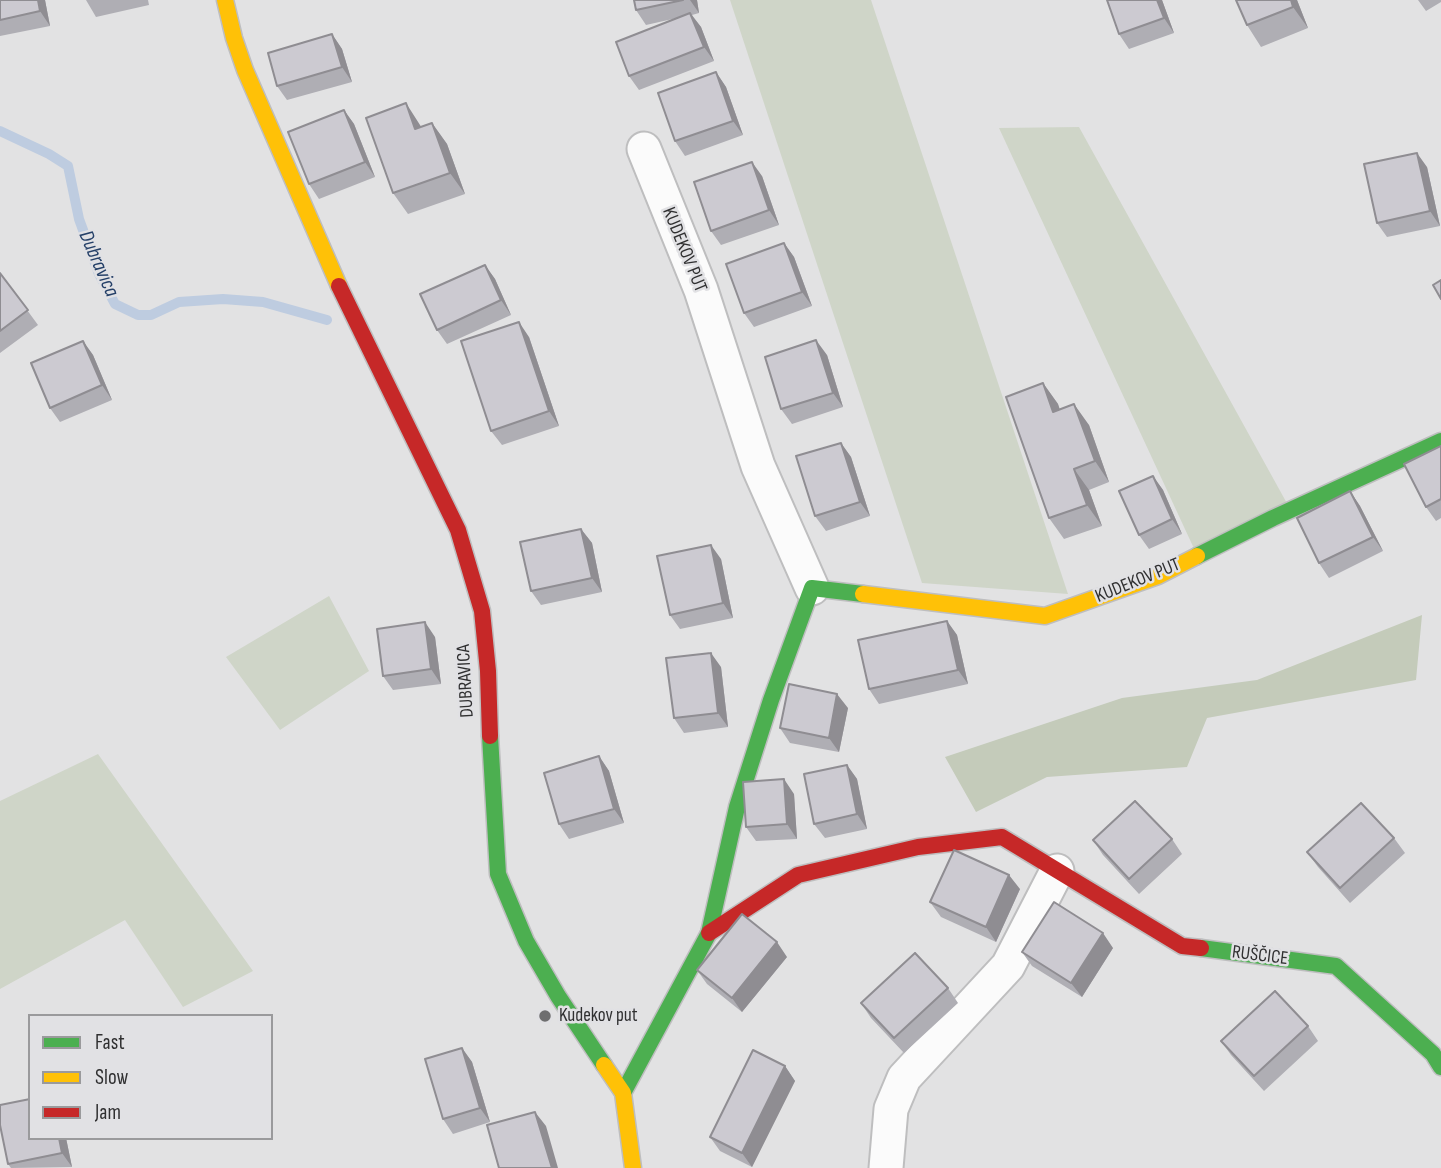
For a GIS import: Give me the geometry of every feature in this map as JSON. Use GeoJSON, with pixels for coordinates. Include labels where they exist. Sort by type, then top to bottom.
{"type":"FeatureCollection","features":[{"type":"Feature","properties":{"kind":"street","name":"DUBRAVICA"},"geometry":{"type":"LineString","coordinates":[[225,0],[234,38],[246,71],[332,273],[453,519],[469,562],[482,611],[488,671],[498,874],[526,941],[558,996],[623,1093],[633,1168]]}},
{"type":"Feature","properties":{"kind":"street","name":"KUDEKOV PUT"},"geometry":{"type":"LineString","coordinates":[[644,149],[701,290],[758,466],[811,588],[1045,617],[1158,576],[1273,518],[1441,441]]}},
{"type":"Feature","properties":{"kind":"street"},"geometry":{"type":"LineString","coordinates":[[623,1093],[709,933],[737,807],[771,699],[811,588]]}},
{"type":"Feature","properties":{"kind":"street","name":"RUŠČICE"},"geometry":{"type":"LineString","coordinates":[[709,933],[798,875],[918,847],[1002,837],[1182,946],[1336,965],[1433,1054],[1441,1067]]}},
{"type":"Feature","properties":{"kind":"street"},"geometry":{"type":"LineString","coordinates":[[886,1168],[891,1109],[904,1078],[1008,967],[1057,871]]}},
{"type":"Feature","properties":{"kind":"shaded area"},"geometry":{"type":"Polygon","coordinates":[[[730,0],[871,0],[1068,594],[922,583],[730,0]]]}},
{"type":"Feature","properties":{"kind":"shaded area"},"geometry":{"type":"Polygon","coordinates":[[[1079,127],[1289,507],[1197,555],[999,128],[1079,127]]]}},
{"type":"Feature","properties":{"kind":"shaded area"},"geometry":{"type":"Polygon","coordinates":[[[329,596],[369,671],[280,730],[226,657],[329,596]]]}},
{"type":"Feature","properties":{"kind":"shaded area"},"geometry":{"type":"Polygon","coordinates":[[[98,754],[253,971],[183,1007],[125,920],[0,989],[0,801],[98,754]]]}},
{"type":"Feature","properties":{"kind":"green space"},"geometry":{"type":"Polygon","coordinates":[[[1422,615],[1416,680],[1207,718],[1187,767],[1047,777],[976,812],[945,757],[1122,698],[1257,680],[1422,615]]]}},
{"type":"Feature","properties":{"kind":"building"},"geometry":{"type":"Polygon","coordinates":[[[0,0],[38,0],[40,11],[0,20],[0,0]]]}},
{"type":"Feature","properties":{"kind":"building"},"geometry":{"type":"Polygon","coordinates":[[[634,0],[683,0],[636,10],[634,0]]]}},
{"type":"Feature","properties":{"kind":"building"},"geometry":{"type":"Polygon","coordinates":[[[1107,0],[1157,0],[1164,18],[1119,34],[1107,0]]]}},
{"type":"Feature","properties":{"kind":"building"},"geometry":{"type":"Polygon","coordinates":[[[1236,0],[1291,0],[1293,7],[1247,25],[1236,0]]]}},
{"type":"Feature","properties":{"kind":"building"},"geometry":{"type":"Polygon","coordinates":[[[690,13],[704,47],[629,76],[616,42],[690,13]]]}},
{"type":"Feature","properties":{"kind":"building"},"geometry":{"type":"Polygon","coordinates":[[[332,34],[342,67],[277,86],[268,53],[332,34]]]}},
{"type":"Feature","properties":{"kind":"building"},"geometry":{"type":"Polygon","coordinates":[[[716,72],[733,121],[675,141],[658,93],[716,72]]]}},
{"type":"Feature","properties":{"kind":"building"},"geometry":{"type":"Polygon","coordinates":[[[406,103],[415,129],[432,123],[450,173],[393,193],[366,118],[406,103]]]}},
{"type":"Feature","properties":{"kind":"building"},"geometry":{"type":"Polygon","coordinates":[[[344,110],[365,162],[309,184],[288,132],[344,110]]]}},
{"type":"Feature","properties":{"kind":"building"},"geometry":{"type":"Polygon","coordinates":[[[1417,153],[1430,211],[1377,223],[1364,164],[1417,153]]]}},
{"type":"Feature","properties":{"kind":"building"},"geometry":{"type":"Polygon","coordinates":[[[752,162],[769,210],[711,231],[694,182],[752,162]]]}},
{"type":"Feature","properties":{"kind":"building"},"geometry":{"type":"Polygon","coordinates":[[[784,243],[802,292],[744,313],[726,264],[784,243]]]}},
{"type":"Feature","properties":{"kind":"building"},"geometry":{"type":"Polygon","coordinates":[[[485,265],[501,300],[437,330],[420,294],[485,265]]]}},
{"type":"Feature","properties":{"kind":"building"},"geometry":{"type":"Polygon","coordinates":[[[0,273],[28,310],[0,331],[0,273]]]}},
{"type":"Feature","properties":{"kind":"building"},"geometry":{"type":"Polygon","coordinates":[[[1441,280],[1441,299],[1433,285],[1441,280]]]}},
{"type":"Feature","properties":{"kind":"building"},"geometry":{"type":"Polygon","coordinates":[[[519,322],[549,411],[491,431],[461,341],[519,322]]]}},
{"type":"Feature","properties":{"kind":"building"},"geometry":{"type":"Polygon","coordinates":[[[816,340],[833,393],[781,409],[765,357],[816,340]]]}},
{"type":"Feature","properties":{"kind":"building"},"geometry":{"type":"Polygon","coordinates":[[[83,341],[102,385],[50,408],[31,363],[83,341]]]}},
{"type":"Feature","properties":{"kind":"building"},"geometry":{"type":"Polygon","coordinates":[[[1043,383],[1053,412],[1074,404],[1095,461],[1074,469],[1087,505],[1049,518],[1006,397],[1043,383]]]}},
{"type":"Feature","properties":{"kind":"building"},"geometry":{"type":"Polygon","coordinates":[[[841,443],[860,502],[815,516],[796,456],[841,443]]]}},
{"type":"Feature","properties":{"kind":"building"},"geometry":{"type":"Polygon","coordinates":[[[1441,446],[1441,499],[1426,507],[1404,464],[1441,446]]]}},
{"type":"Feature","properties":{"kind":"building"},"geometry":{"type":"Polygon","coordinates":[[[1153,476],[1172,519],[1139,535],[1119,491],[1153,476]]]}},
{"type":"Feature","properties":{"kind":"building"},"geometry":{"type":"Polygon","coordinates":[[[1350,491],[1373,537],[1319,563],[1297,518],[1350,491]]]}},
{"type":"Feature","properties":{"kind":"building"},"geometry":{"type":"Polygon","coordinates":[[[581,529],[592,578],[531,591],[520,542],[581,529]]]}},
{"type":"Feature","properties":{"kind":"building"},"geometry":{"type":"Polygon","coordinates":[[[711,545],[723,603],[670,615],[657,556],[711,545]]]}},
{"type":"Feature","properties":{"kind":"building"},"geometry":{"type":"Polygon","coordinates":[[[947,621],[958,670],[869,689],[858,640],[947,621]]]}},
{"type":"Feature","properties":{"kind":"building"},"geometry":{"type":"Polygon","coordinates":[[[425,622],[431,669],[383,676],[377,629],[425,622]]]}},
{"type":"Feature","properties":{"kind":"building"},"geometry":{"type":"Polygon","coordinates":[[[711,653],[718,713],[674,718],[666,658],[711,653]]]}},
{"type":"Feature","properties":{"kind":"building"},"geometry":{"type":"Polygon","coordinates":[[[789,684],[837,694],[829,738],[780,728],[789,684]]]}},
{"type":"Feature","properties":{"kind":"building"},"geometry":{"type":"Polygon","coordinates":[[[599,756],[614,809],[559,824],[544,773],[599,756]]]}},
{"type":"Feature","properties":{"kind":"building"},"geometry":{"type":"Polygon","coordinates":[[[847,765],[857,814],[814,824],[804,774],[847,765]]]}},
{"type":"Feature","properties":{"kind":"building"},"geometry":{"type":"Polygon","coordinates":[[[784,779],[787,824],[746,827],[743,782],[784,779]]]}},
{"type":"Feature","properties":{"kind":"building"},"geometry":{"type":"Polygon","coordinates":[[[1135,801],[1172,839],[1129,879],[1093,840],[1135,801]]]}},
{"type":"Feature","properties":{"kind":"building"},"geometry":{"type":"Polygon","coordinates":[[[1361,803],[1394,838],[1340,888],[1307,852],[1361,803]]]}},
{"type":"Feature","properties":{"kind":"building"},"geometry":{"type":"Polygon","coordinates":[[[954,850],[1009,875],[986,927],[930,902],[954,850]]]}},
{"type":"Feature","properties":{"kind":"building"},"geometry":{"type":"Polygon","coordinates":[[[1054,902],[1103,933],[1071,983],[1022,952],[1054,902]]]}},
{"type":"Feature","properties":{"kind":"building"},"geometry":{"type":"Polygon","coordinates":[[[742,914],[777,942],[732,998],[697,970],[742,914]]]}},
{"type":"Feature","properties":{"kind":"building"},"geometry":{"type":"Polygon","coordinates":[[[915,953],[948,988],[894,1038],[861,1003],[915,953]]]}},
{"type":"Feature","properties":{"kind":"building"},"geometry":{"type":"Polygon","coordinates":[[[1275,991],[1308,1026],[1254,1076],[1221,1041],[1275,991]]]}},
{"type":"Feature","properties":{"kind":"building"},"geometry":{"type":"Polygon","coordinates":[[[462,1048],[480,1108],[443,1119],[425,1059],[462,1048]]]}},
{"type":"Feature","properties":{"kind":"building"},"geometry":{"type":"Polygon","coordinates":[[[753,1050],[785,1066],[742,1153],[710,1137],[753,1050]]]}},
{"type":"Feature","properties":{"kind":"building"},"geometry":{"type":"Polygon","coordinates":[[[28,1099],[28,1140],[59,1140],[62,1153],[8,1164],[0,1125],[0,1105],[28,1099]]]}},
{"type":"Feature","properties":{"kind":"building"},"geometry":{"type":"Polygon","coordinates":[[[535,1112],[552,1168],[499,1168],[487,1125],[535,1112]]]}},
{"type":"Feature","properties":{"kind":"waterway","name":"Dubravica"},"geometry":{"type":"LineString","coordinates":[[0,131],[68,166],[79,219],[99,274],[115,304],[138,315],[151,315],[179,302],[223,299],[263,302],[327,320]]}},
{"type":"Feature","properties":{"kind":"traffic: fast"},"geometry":{"type":"LineString","coordinates":[[1197,556],[1441,441]]}},
{"type":"Feature","properties":{"kind":"traffic: fast"},"geometry":{"type":"LineString","coordinates":[[623,1093],[709,933],[737,807],[771,700],[812,588],[863,594]]}},
{"type":"Feature","properties":{"kind":"traffic: fast"},"geometry":{"type":"LineString","coordinates":[[490,736],[498,874],[526,941],[558,996],[604,1065]]}},
{"type":"Feature","properties":{"kind":"traffic: fast"},"geometry":{"type":"LineString","coordinates":[[1201,948],[1336,966],[1433,1054],[1441,1067]]}},
{"type":"Feature","properties":{"kind":"traffic: slow"},"geometry":{"type":"LineString","coordinates":[[225,0],[245,70],[339,286]]}},
{"type":"Feature","properties":{"kind":"traffic: slow"},"geometry":{"type":"LineString","coordinates":[[863,594],[1045,616],[1158,576],[1197,556]]}},
{"type":"Feature","properties":{"kind":"traffic: slow"},"geometry":{"type":"LineString","coordinates":[[604,1065],[623,1093],[633,1168]]}},
{"type":"Feature","properties":{"kind":"traffic: jam"},"geometry":{"type":"LineString","coordinates":[[339,286],[458,530],[482,611],[488,671],[490,736]]}},
{"type":"Feature","properties":{"kind":"traffic: jam"},"geometry":{"type":"LineString","coordinates":[[709,933],[798,875],[918,847],[1002,837],[1182,946],[1201,948]]}},
{"type":"Feature","properties":{"kind":"place","name":"Kudekov put"},"geometry":{"type":"Point","coordinates":[545,1016]}}]}
